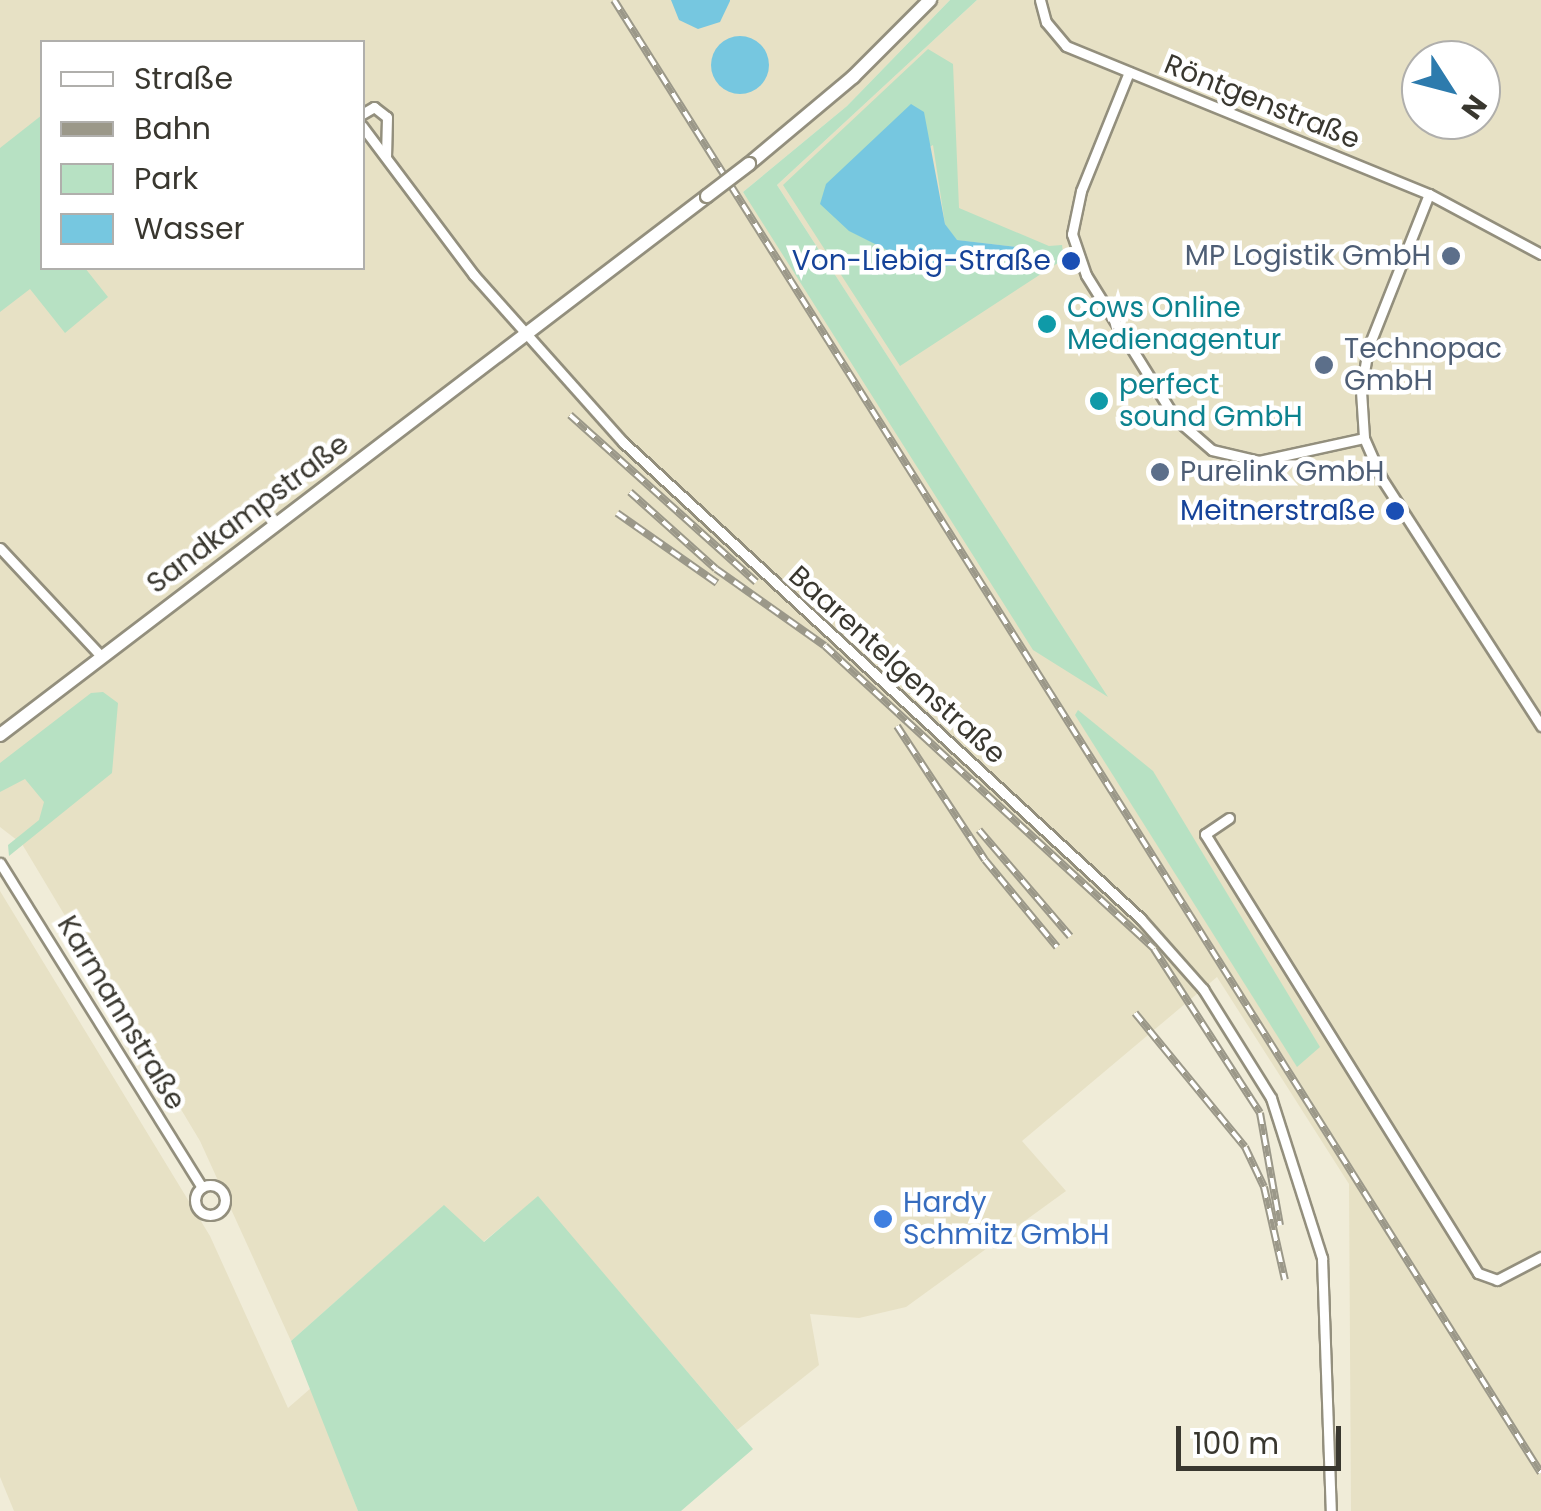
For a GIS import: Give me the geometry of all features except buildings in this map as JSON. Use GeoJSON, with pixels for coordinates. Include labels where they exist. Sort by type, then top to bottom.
{"type":"FeatureCollection","features":[{"type":"Feature","properties":{"kind":"street","name":"Sandkampstraße"},"geometry":{"type":"LineString","coordinates":[[0,735],[749,164],[853,77],[930,0]]}},
{"type":"Feature","properties":{"kind":"street","name":"Röntgenstraße"},"geometry":{"type":"LineString","coordinates":[[1040,0],[1046,22],[1066,46],[1429,194],[1541,254]]}},
{"type":"Feature","properties":{"kind":"street"},"geometry":{"type":"LineString","coordinates":[[1129,72],[1080,191],[1072,234],[1086,275],[1166,403],[1184,428],[1234,459],[1278,461],[1364,438]]}},
{"type":"Feature","properties":{"kind":"street"},"geometry":{"type":"LineString","coordinates":[[365,112],[374,107],[388,117],[386,156]]}},
{"type":"Feature","properties":{"kind":"street"},"geometry":{"type":"LineString","coordinates":[[365,130],[474,275],[528,334]]}},
{"type":"Feature","properties":{"kind":"street"},"geometry":{"type":"LineString","coordinates":[[1429,194],[1368,348],[1361,391],[1364,438],[1382,478],[1541,726]]}},
{"type":"Feature","properties":{"kind":"street","name":"Baarentelgenstraße"},"geometry":{"type":"LineString","coordinates":[[528,334],[688,504],[1141,919],[1232,1031],[1271,1098],[1322,1258],[1331,1511]]}},
{"type":"Feature","properties":{"kind":"street"},"geometry":{"type":"LineString","coordinates":[[0,548],[100,656]]}},
{"type":"Feature","properties":{"kind":"street"},"geometry":{"type":"LineString","coordinates":[[1229,818],[1205,834],[1478,1273],[1498,1280],[1541,1256]]}},
{"type":"Feature","properties":{"kind":"street","name":"Karmannstraße"},"geometry":{"type":"LineString","coordinates":[[0,862],[202,1188]]}},
{"type":"Feature","properties":{"kind":"shaded area"},"geometry":{"type":"Polygon","coordinates":[[[0,0],[950,0],[847,106],[743,192],[1106,695],[777,185],[977,0],[1541,0],[1541,1511],[1351,1511],[1349,1184],[1217,977],[1022,1141],[1066,1191],[906,1307],[859,1318],[810,1314],[819,1365],[737,1430],[538,1197],[483,1242],[440,1209],[291,1341],[200,1141],[22,844],[0,827],[0,0]]]}},
{"type":"Feature","properties":{"kind":"shaded area"},"geometry":{"type":"Polygon","coordinates":[[[0,891],[210,1236],[288,1408],[311,1388],[358,1511],[14,1511],[0,1477],[0,891]]]}},
{"type":"Feature","properties":{"kind":"green space"},"geometry":{"type":"Polygon","coordinates":[[[950,0],[977,0],[777,185],[1108,697],[1033,650],[743,192],[847,106],[950,0]]]}},
{"type":"Feature","properties":{"kind":"green space"},"geometry":{"type":"Polygon","coordinates":[[[928,49],[953,64],[959,208],[1049,246],[1062,245],[1064,259],[900,366],[783,185],[928,49]],[[933,145],[820,204],[1017,257],[1017,247],[956,240],[945,224],[933,145]]]}},
{"type":"Feature","properties":{"kind":"green space"},"geometry":{"type":"Polygon","coordinates":[[[40,117],[40,270],[87,270],[108,297],[65,333],[30,289],[0,312],[0,148],[40,117]]]}},
{"type":"Feature","properties":{"kind":"green space"},"geometry":{"type":"Polygon","coordinates":[[[103,692],[118,703],[112,773],[9,856],[8,845],[39,820],[44,802],[25,779],[0,792],[0,763],[91,693],[103,692]]]}},
{"type":"Feature","properties":{"kind":"green space"},"geometry":{"type":"Polygon","coordinates":[[[1078,710],[1153,771],[1320,1047],[1297,1067],[1075,715],[1078,710]]]}},
{"type":"Feature","properties":{"kind":"green space"},"geometry":{"type":"Polygon","coordinates":[[[538,1196],[753,1449],[681,1511],[358,1511],[291,1341],[444,1205],[484,1242],[538,1196]]]}},
{"type":"Feature","properties":{"kind":"water"},"geometry":{"type":"Polygon","coordinates":[[[671,0],[730,1],[720,22],[698,29],[679,20],[671,0]]]}},
{"type":"Feature","properties":{"kind":"water"},"geometry":{"type":"Polygon","coordinates":[[[740,36],[760,45],[769,65],[760,85],[740,94],[720,85],[711,65],[720,45],[740,36]]]}},
{"type":"Feature","properties":{"kind":"water"},"geometry":{"type":"Polygon","coordinates":[[[911,104],[924,112],[945,224],[957,240],[1017,247],[1018,257],[925,269],[849,231],[820,204],[826,184],[911,104]]]}},
{"type":"Feature","properties":{"kind":"railway"},"geometry":{"type":"LineString","coordinates":[[614,0],[1541,1473]]}},
{"type":"Feature","properties":{"kind":"railway"},"geometry":{"type":"LineString","coordinates":[[570,415],[756,582]]}},
{"type":"Feature","properties":{"kind":"railway"},"geometry":{"type":"LineString","coordinates":[[630,492],[716,569],[825,646],[1154,949],[1260,1113],[1280,1225]]}},
{"type":"Feature","properties":{"kind":"railway"},"geometry":{"type":"LineString","coordinates":[[617,513],[717,583]]}},
{"type":"Feature","properties":{"kind":"railway"},"geometry":{"type":"LineString","coordinates":[[897,726],[985,860],[1057,947]]}},
{"type":"Feature","properties":{"kind":"railway"},"geometry":{"type":"LineString","coordinates":[[979,830],[1070,936]]}},
{"type":"Feature","properties":{"kind":"railway"},"geometry":{"type":"LineString","coordinates":[[1135,1013],[1245,1147],[1264,1187],[1285,1280]]}},
{"type":"Feature","properties":{"kind":"place","name":"MP Logistik GmbH"},"geometry":{"type":"Point","coordinates":[1451,256]}},
{"type":"Feature","properties":{"kind":"place","name":"Von-Liebig-Straße"},"geometry":{"type":"Point","coordinates":[1071,261]}},
{"type":"Feature","properties":{"kind":"place","name":"Cows Online Medienagentur"},"geometry":{"type":"Point","coordinates":[1047,324]}},
{"type":"Feature","properties":{"kind":"place","name":"Technopac GmbH"},"geometry":{"type":"Point","coordinates":[1324,365]}},
{"type":"Feature","properties":{"kind":"place","name":"perfect sound GmbH"},"geometry":{"type":"Point","coordinates":[1099,401]}},
{"type":"Feature","properties":{"kind":"place","name":"Purelink GmbH"},"geometry":{"type":"Point","coordinates":[1160,472]}},
{"type":"Feature","properties":{"kind":"place","name":"Meitnerstraße"},"geometry":{"type":"Point","coordinates":[1395,511]}},
{"type":"Feature","properties":{"kind":"place","name":"Hardy Schmitz GmbH"},"geometry":{"type":"Point","coordinates":[883,1219]}}]}
